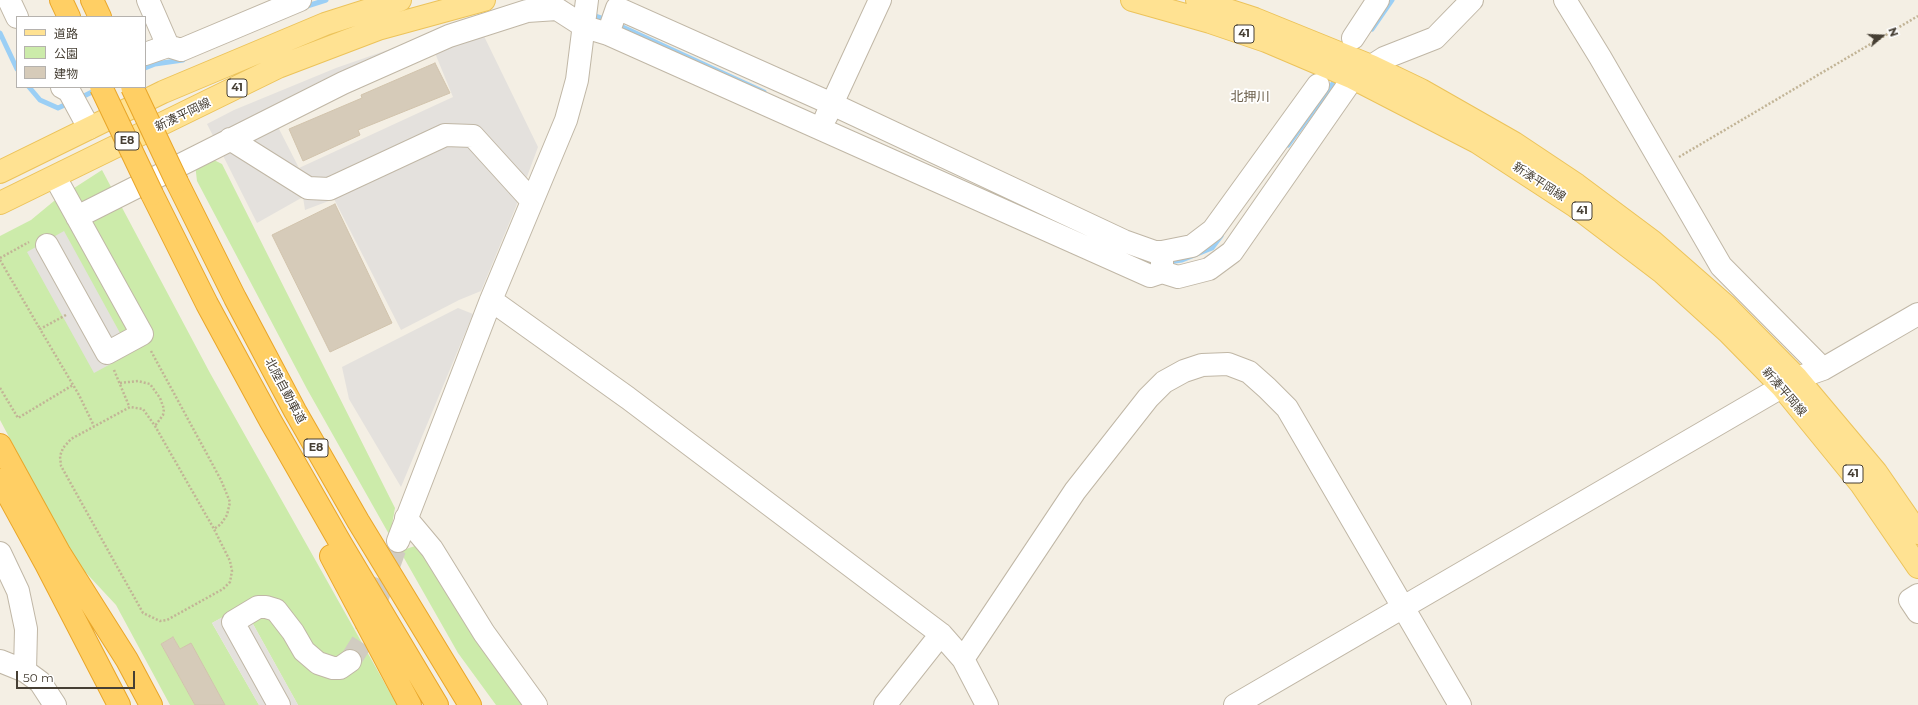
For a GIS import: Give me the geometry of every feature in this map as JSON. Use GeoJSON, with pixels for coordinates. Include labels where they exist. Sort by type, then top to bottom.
{"type":"FeatureCollection","features":[{"type":"Feature","properties":{"kind":"highway"},"geometry":{"type":"LineString","coordinates":[[61,0],[69,16]]}},
{"type":"Feature","properties":{"kind":"highway"},"geometry":{"type":"LineString","coordinates":[[92,0],[100,16]]}},
{"type":"Feature","properties":{"kind":"highway","name":"E8"},"geometry":{"type":"LineString","coordinates":[[101,88],[207,304],[270,420],[340,544],[437,705]]}},
{"type":"Feature","properties":{"kind":"highway","name":"北陸自動車道"},"geometry":{"type":"LineString","coordinates":[[132,88],[177,182],[235,298],[296,411],[366,534],[468,701]]}},
{"type":"Feature","properties":{"kind":"highway"},"geometry":{"type":"LineString","coordinates":[[207,304],[225,349],[410,705]]}},
{"type":"Feature","properties":{"kind":"highway"},"geometry":{"type":"LineString","coordinates":[[0,445],[60,554],[127,660],[151,705]]}},
{"type":"Feature","properties":{"kind":"highway"},"geometry":{"type":"LineString","coordinates":[[0,480],[46,564],[119,705]]}},
{"type":"Feature","properties":{"kind":"main road","name":"41"},"geometry":{"type":"LineString","coordinates":[[0,172],[163,92],[318,27],[400,0]]}},
{"type":"Feature","properties":{"kind":"main road","name":"新湊平岡線"},"geometry":{"type":"LineString","coordinates":[[0,203],[278,68],[378,29],[484,0]]}},
{"type":"Feature","properties":{"kind":"main road","name":"新湊平岡線"},"geometry":{"type":"LineString","coordinates":[[1132,0],[1210,22],[1266,41],[1353,78],[1477,142],[1575,206],[1663,273],[1728,332],[1789,382],[1918,567]]}},
{"type":"Feature","properties":{"kind":"main road","name":"新湊平岡線"},"geometry":{"type":"LineString","coordinates":[[1197,0],[1255,19],[1371,66],[1421,90],[1514,143],[1577,185],[1652,242],[1725,305],[1789,382],[1876,472],[1918,533]]}},
{"type":"Feature","properties":{"kind":"street"},"geometry":{"type":"LineString","coordinates":[[9,0],[17,16]]}},
{"type":"Feature","properties":{"kind":"street"},"geometry":{"type":"LineString","coordinates":[[148,0],[168,46]]}},
{"type":"Feature","properties":{"kind":"street"},"geometry":{"type":"LineString","coordinates":[[146,54],[168,46],[181,50],[300,0]]}},
{"type":"Feature","properties":{"kind":"street"},"geometry":{"type":"LineString","coordinates":[[398,541],[491,300],[568,113],[577,80],[587,0]]}},
{"type":"Feature","properties":{"kind":"street"},"geometry":{"type":"LineString","coordinates":[[820,131],[880,0]]}},
{"type":"Feature","properties":{"kind":"street"},"geometry":{"type":"LineString","coordinates":[[1353,38],[1378,0]]}},
{"type":"Feature","properties":{"kind":"street"},"geometry":{"type":"LineString","coordinates":[[611,26],[618,8],[832,104],[1124,241],[1155,252],[1162,262],[1178,278],[1209,269],[1232,252],[1353,78],[1384,58],[1435,38],[1472,0]]}},
{"type":"Feature","properties":{"kind":"street"},"geometry":{"type":"LineString","coordinates":[[1565,0],[1600,57],[1721,266],[1823,369]]}},
{"type":"Feature","properties":{"kind":"street"},"geometry":{"type":"LineString","coordinates":[[77,217],[343,83],[449,36],[527,11],[556,9],[584,27],[611,26],[820,131],[1150,276],[1162,262],[1192,246],[1213,230],[1318,85]]}},
{"type":"Feature","properties":{"kind":"street"},"geometry":{"type":"LineString","coordinates":[[70,88],[89,128]]}},
{"type":"Feature","properties":{"kind":"street"},"geometry":{"type":"LineString","coordinates":[[230,139],[308,188],[329,189],[445,135],[473,136],[532,201]]}},
{"type":"Feature","properties":{"kind":"street"},"geometry":{"type":"LineString","coordinates":[[47,245],[107,354],[142,334],[55,177]]}},
{"type":"Feature","properties":{"kind":"street"},"geometry":{"type":"LineString","coordinates":[[491,300],[628,398],[942,634],[963,659],[987,705]]}},
{"type":"Feature","properties":{"kind":"street"},"geometry":{"type":"LineString","coordinates":[[1235,705],[1789,382],[1823,369],[1918,314]]}},
{"type":"Feature","properties":{"kind":"street"},"geometry":{"type":"LineString","coordinates":[[963,659],[1075,491],[1148,398],[1164,382],[1184,371],[1202,365],[1228,364],[1249,372],[1268,388],[1287,408],[1460,705]]}},
{"type":"Feature","properties":{"kind":"street"},"geometry":{"type":"LineString","coordinates":[[406,518],[432,549],[484,634],[536,705]]}},
{"type":"Feature","properties":{"kind":"street"},"geometry":{"type":"LineString","coordinates":[[0,553],[18,591],[26,629],[26,671]]}},
{"type":"Feature","properties":{"kind":"street"},"geometry":{"type":"LineString","coordinates":[[1918,595],[1910,600],[1918,612]]}},
{"type":"Feature","properties":{"kind":"street"},"geometry":{"type":"LineString","coordinates":[[279,705],[233,622],[258,607],[266,607],[276,610],[293,632],[304,651],[318,663],[333,668],[340,668],[350,661]]}},
{"type":"Feature","properties":{"kind":"street"},"geometry":{"type":"LineString","coordinates":[[885,705],[942,634]]}},
{"type":"Feature","properties":{"kind":"street"},"geometry":{"type":"LineString","coordinates":[[0,661],[26,671],[40,682],[55,705]]}},
{"type":"Feature","properties":{"kind":"path"},"geometry":{"type":"LineString","coordinates":[[1663,166],[1918,16]]}},
{"type":"Feature","properties":{"kind":"path"},"geometry":{"type":"LineString","coordinates":[[0,260],[73,385],[94,426]]}},
{"type":"Feature","properties":{"kind":"path"},"geometry":{"type":"LineString","coordinates":[[40,329],[81,307]]}},
{"type":"Feature","properties":{"kind":"path"},"geometry":{"type":"LineString","coordinates":[[142,334],[222,480],[230,502],[227,515],[221,524],[214,529]]}},
{"type":"Feature","properties":{"kind":"path"},"geometry":{"type":"LineString","coordinates":[[107,354],[130,406]]}},
{"type":"Feature","properties":{"kind":"path"},"geometry":{"type":"LineString","coordinates":[[120,383],[138,381],[150,384],[160,398],[164,409],[155,426]]}},
{"type":"Feature","properties":{"kind":"path"},"geometry":{"type":"LineString","coordinates":[[0,388],[18,418],[73,385]]}},
{"type":"Feature","properties":{"kind":"path"},"geometry":{"type":"LineString","coordinates":[[130,406],[142,409],[155,426],[214,529],[230,561],[232,571],[230,582],[223,589],[167,620],[160,621],[143,613],[62,466],[60,456],[63,448],[71,439],[130,406]]}},
{"type":"Feature","properties":{"kind":"green space"},"geometry":{"type":"Polygon","coordinates":[[[212,159],[222,164],[395,508],[390,536],[307,389],[197,181],[195,164],[212,159]]]}},
{"type":"Feature","properties":{"kind":"green space"},"geometry":{"type":"Polygon","coordinates":[[[102,170],[210,373],[397,705],[298,705],[243,606],[212,623],[259,705],[225,705],[191,644],[180,649],[173,637],[161,644],[195,705],[170,705],[116,605],[75,561],[0,420],[0,236],[31,220],[54,201],[102,170]]]}},
{"type":"Feature","properties":{"kind":"green space"},"geometry":{"type":"Polygon","coordinates":[[[418,545],[468,628],[522,705],[496,705],[458,653],[400,551],[418,545]]]}},
{"type":"Feature","properties":{"kind":"shaded area"},"geometry":{"type":"Polygon","coordinates":[[[481,30],[538,147],[515,209],[481,291],[459,300],[401,330],[334,199],[305,210],[303,197],[257,223],[207,124],[234,110],[336,68],[422,38],[426,57],[278,127],[299,168],[453,97],[428,36],[481,30]]]}},
{"type":"Feature","properties":{"kind":"shaded area"},"geometry":{"type":"Polygon","coordinates":[[[64,231],[131,353],[94,373],[27,252],[64,231]]]}},
{"type":"Feature","properties":{"kind":"shaded area"},"geometry":{"type":"Polygon","coordinates":[[[458,308],[473,314],[401,487],[349,399],[342,367],[458,308]]]}},
{"type":"Feature","properties":{"kind":"shaded area"},"geometry":{"type":"Polygon","coordinates":[[[243,606],[298,705],[259,705],[212,623],[243,606]]]}},
{"type":"Feature","properties":{"kind":"building"},"geometry":{"type":"Polygon","coordinates":[[[435,63],[450,93],[358,130],[360,135],[303,161],[289,129],[362,98],[361,95],[435,63]]]}},
{"type":"Feature","properties":{"kind":"building"},"geometry":{"type":"Polygon","coordinates":[[[335,204],[392,323],[330,352],[272,235],[335,204]]]}},
{"type":"Feature","properties":{"kind":"building"},"geometry":{"type":"Polygon","coordinates":[[[173,637],[180,649],[191,643],[225,705],[195,705],[161,644],[173,637]]]}},
{"type":"Feature","properties":{"kind":"waterway"},"geometry":{"type":"LineString","coordinates":[[304,7],[326,0]]}},
{"type":"Feature","properties":{"kind":"waterway"},"geometry":{"type":"LineString","coordinates":[[1372,29],[1392,0]]}},
{"type":"Feature","properties":{"kind":"waterway"},"geometry":{"type":"LineString","coordinates":[[590,14],[607,20]]}},
{"type":"Feature","properties":{"kind":"waterway"},"geometry":{"type":"LineString","coordinates":[[616,24],[764,92]]}},
{"type":"Feature","properties":{"kind":"waterway"},"geometry":{"type":"LineString","coordinates":[[0,33],[16,67]]}},
{"type":"Feature","properties":{"kind":"waterway"},"geometry":{"type":"LineString","coordinates":[[146,68],[155,64],[183,60]]}},
{"type":"Feature","properties":{"kind":"waterway"},"geometry":{"type":"LineString","coordinates":[[1288,145],[1337,78]]}},
{"type":"Feature","properties":{"kind":"waterway"},"geometry":{"type":"LineString","coordinates":[[30,88],[40,100],[58,108],[69,103]]}},
{"type":"Feature","properties":{"kind":"waterway"},"geometry":{"type":"LineString","coordinates":[[78,99],[96,90]]}},
{"type":"Feature","properties":{"kind":"waterway"},"geometry":{"type":"LineString","coordinates":[[1168,262],[1182,260],[1212,248],[1221,236]]}},
{"type":"Feature","properties":{"kind":"tunnel"},"geometry":{"type":"LineString","coordinates":[[350,661],[362,642],[398,541]]}},
{"type":"Feature","properties":{"kind":"district","name":"北押川"},"geometry":{"type":"Point","coordinates":[1250,97]}}]}
